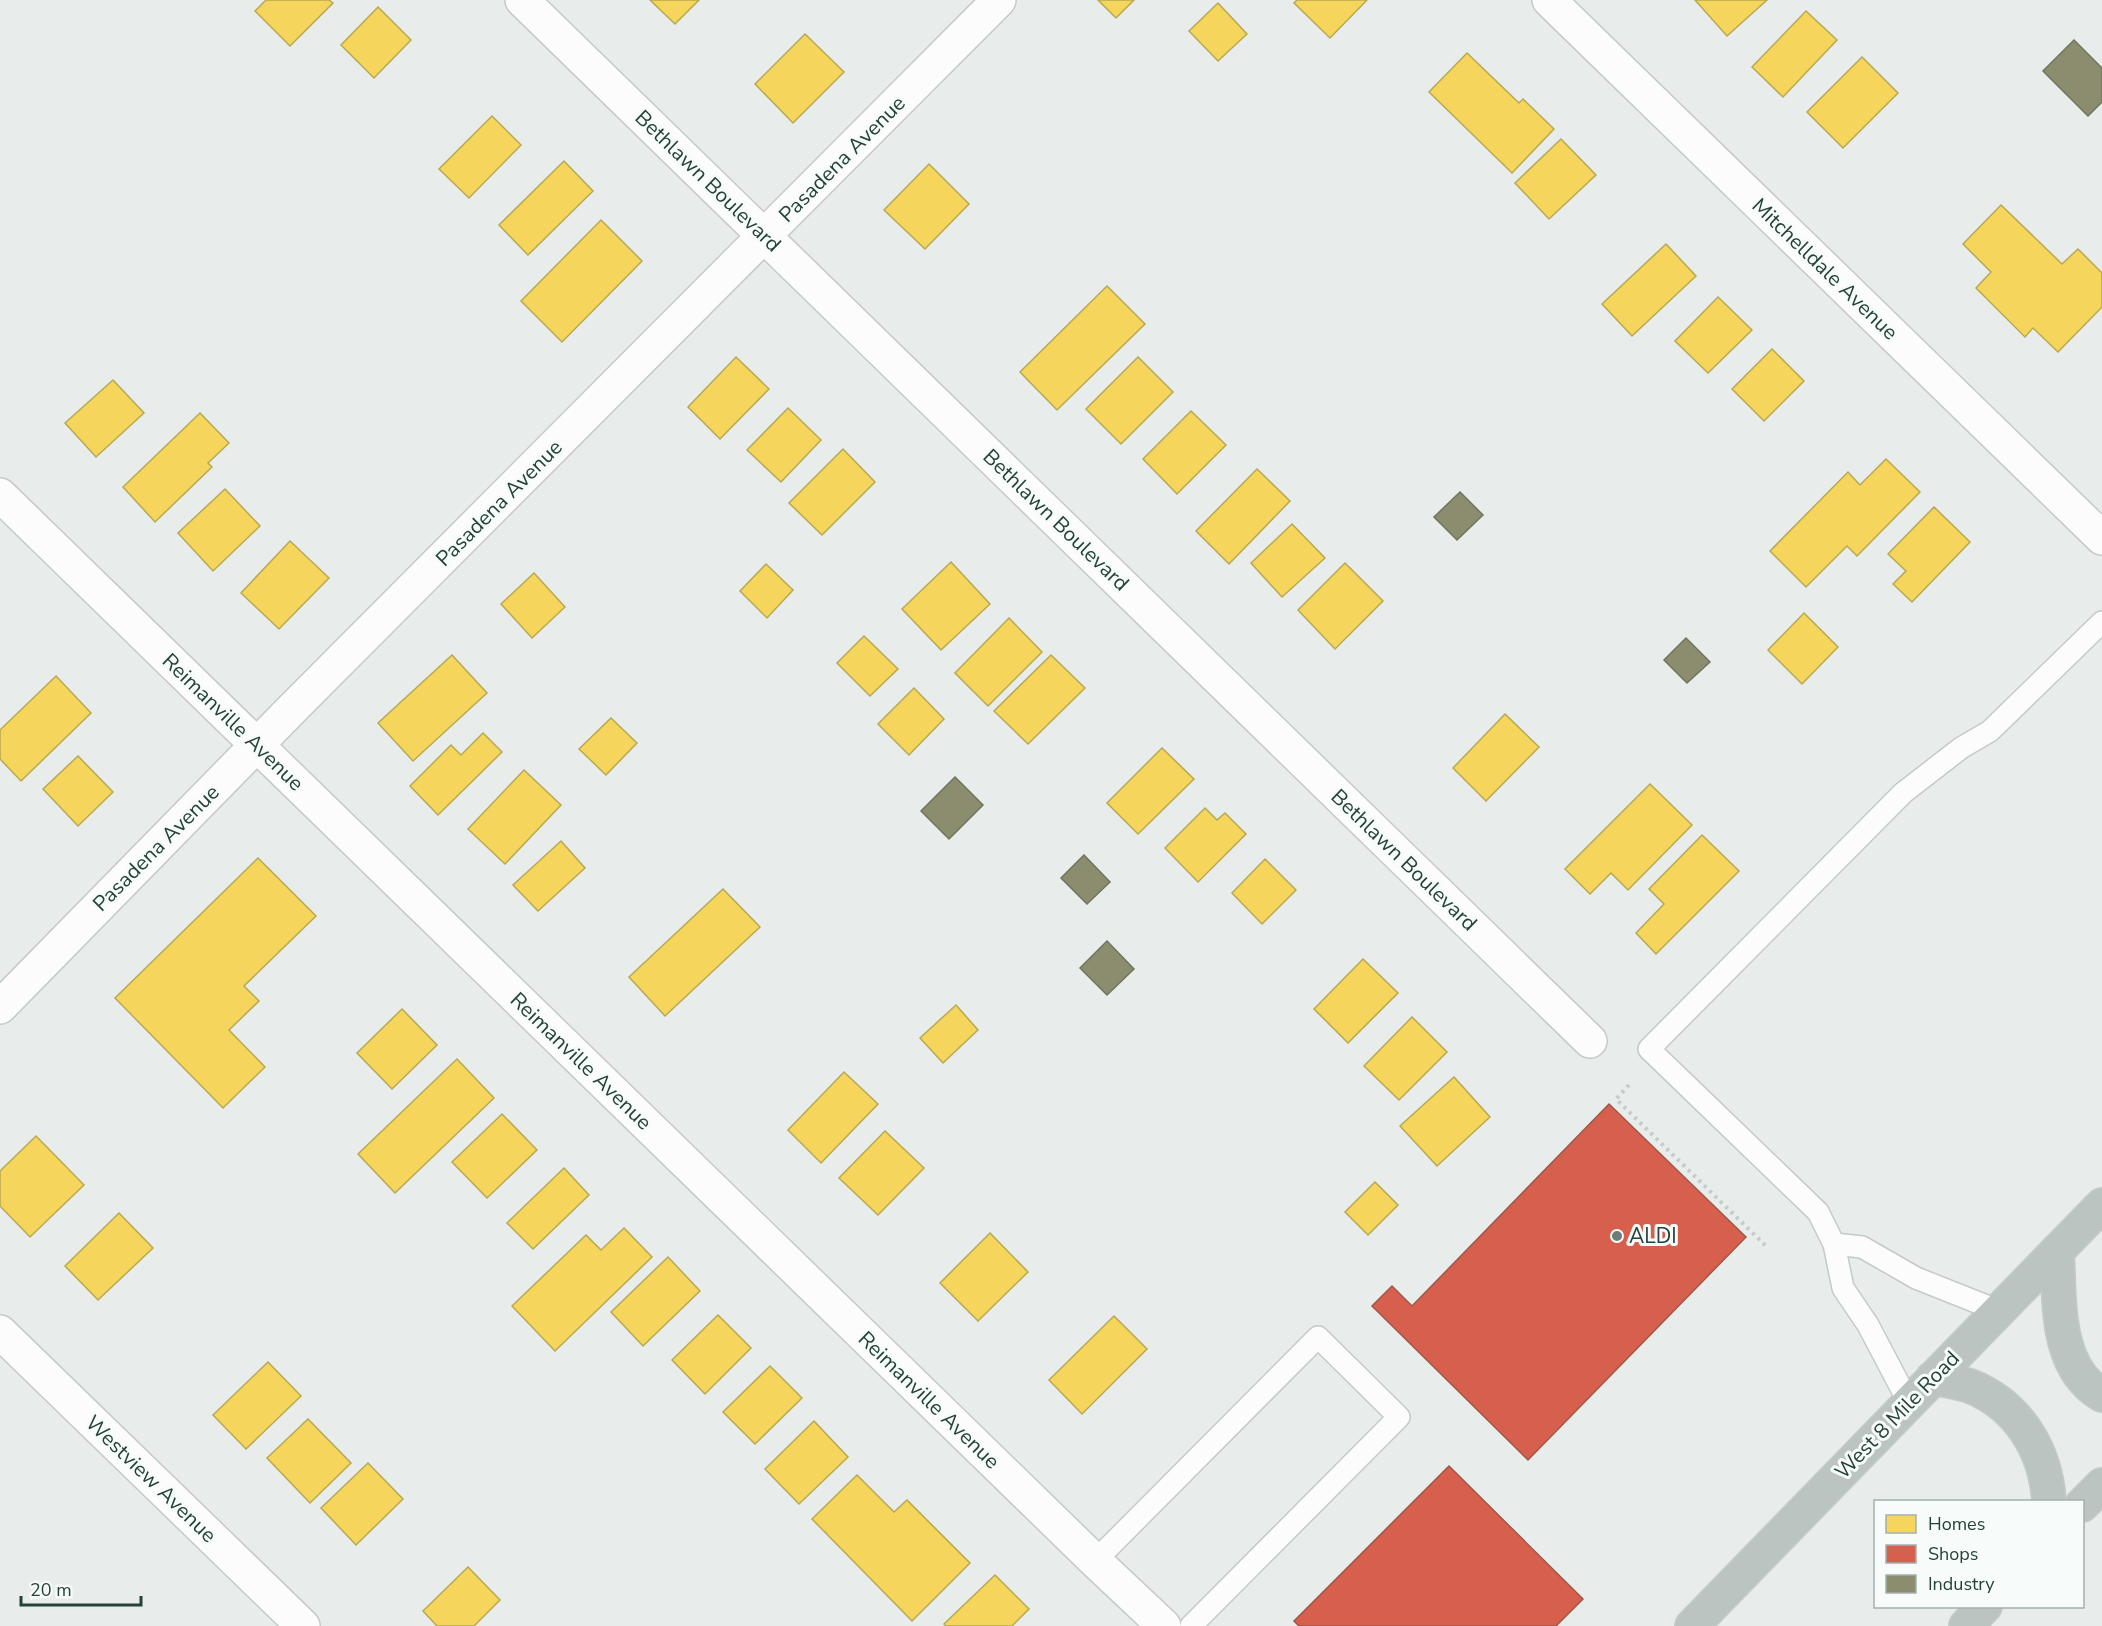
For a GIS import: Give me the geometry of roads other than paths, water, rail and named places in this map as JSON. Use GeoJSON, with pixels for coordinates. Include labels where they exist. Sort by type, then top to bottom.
{"type":"FeatureCollection","features":[{"type":"Feature","properties":{"kind":"highway","name":"West 8 Mile Road"},"geometry":{"type":"LineString","coordinates":[[1692,1626],[2102,1205]]}},
{"type":"Feature","properties":{"kind":"highway"},"geometry":{"type":"LineString","coordinates":[[2057,1251],[2061,1321],[2067,1348],[2074,1369],[2091,1389],[2102,1395]]}},
{"type":"Feature","properties":{"kind":"highway"},"geometry":{"type":"LineString","coordinates":[[1933,1378],[1969,1385],[2000,1401],[2024,1425],[2038,1454],[2049,1500]]}},
{"type":"Feature","properties":{"kind":"highway"},"geometry":{"type":"LineString","coordinates":[[2084,1503],[2102,1485]]}},
{"type":"Feature","properties":{"kind":"highway"},"geometry":{"type":"LineString","coordinates":[[1966,1626],[1983,1608]]}},
{"type":"Feature","properties":{"kind":"street","name":"Bethlawn Boulevard"},"geometry":{"type":"LineString","coordinates":[[522,0],[1590,1041]]}},
{"type":"Feature","properties":{"kind":"street","name":"Pasadena Avenue"},"geometry":{"type":"LineString","coordinates":[[0,1007],[257,745],[999,0]]}},
{"type":"Feature","properties":{"kind":"street","name":"Mitchelldale Avenue"},"geometry":{"type":"LineString","coordinates":[[1549,0],[2102,538]]}},
{"type":"Feature","properties":{"kind":"street","name":"Reimanville Avenue"},"geometry":{"type":"LineString","coordinates":[[0,495],[1095,1562],[1153,1622]]}},
{"type":"Feature","properties":{"kind":"street","name":"Westview Avenue"},"geometry":{"type":"LineString","coordinates":[[0,1332],[303,1626]]}},
{"type":"Feature","properties":{"kind":"lane"},"geometry":{"type":"LineString","coordinates":[[1909,1403],[1868,1325],[1843,1288],[1834,1244],[1818,1212],[1649,1049],[1903,793],[1961,748],[1990,731],[2102,622]]}},
{"type":"Feature","properties":{"kind":"lane"},"geometry":{"type":"LineString","coordinates":[[1834,1244],[1862,1247],[1916,1278],[1999,1311]]}},
{"type":"Feature","properties":{"kind":"lane"},"geometry":{"type":"LineString","coordinates":[[1095,1562],[1318,1337],[1399,1417],[1191,1626]]}},
{"type":"Feature","properties":{"kind":"place","name":"ALDI"},"geometry":{"type":"Point","coordinates":[1617,1236]}}]}
